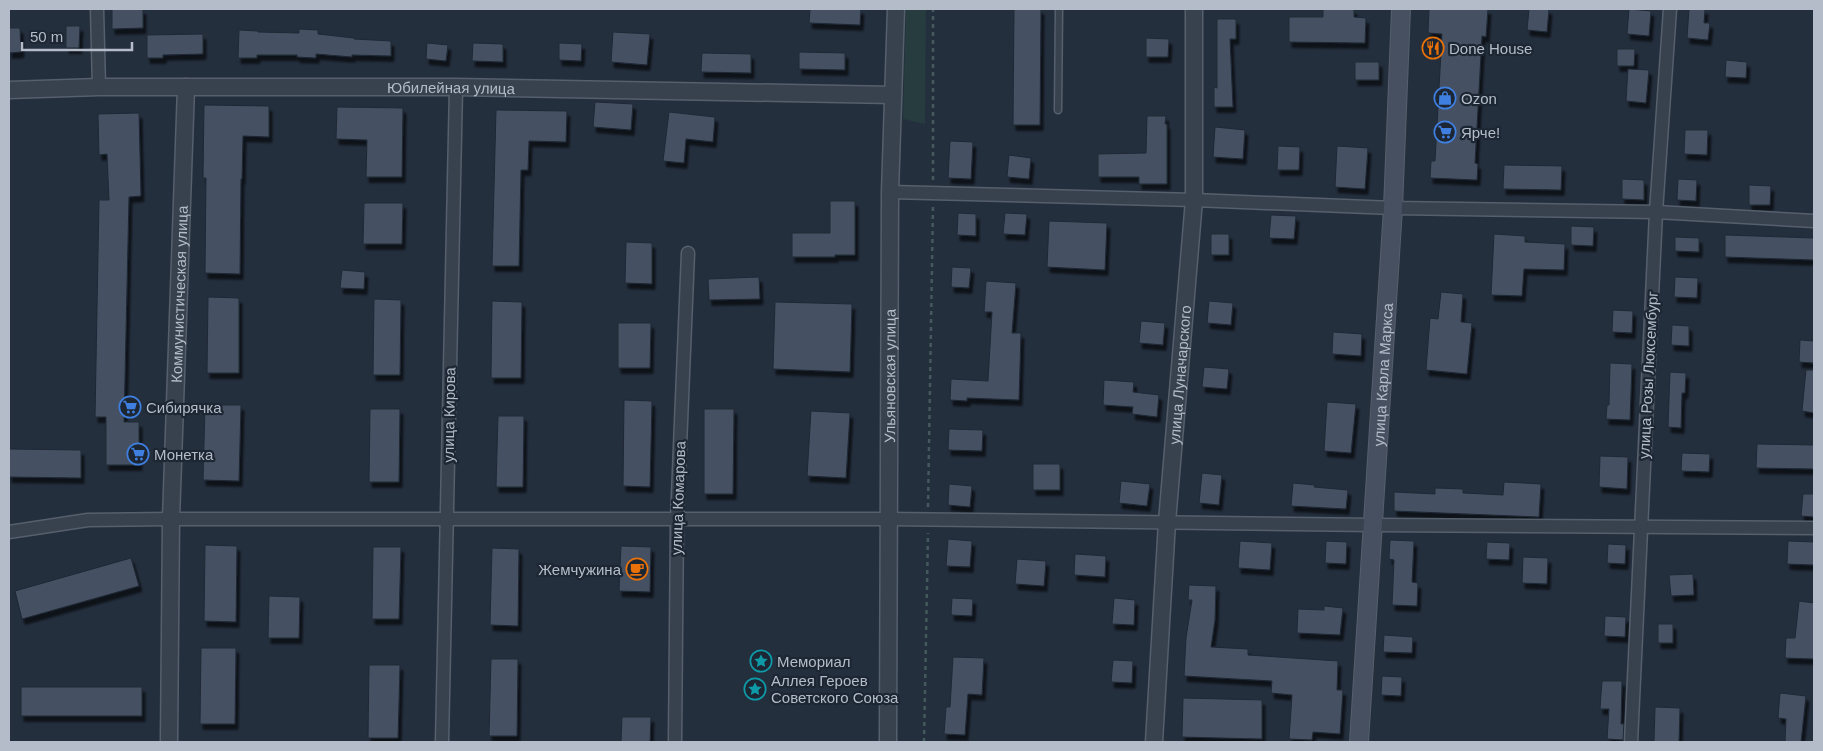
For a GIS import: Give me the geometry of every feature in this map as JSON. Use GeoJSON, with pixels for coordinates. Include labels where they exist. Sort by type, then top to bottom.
{"type":"FeatureCollection","features":[{"type":"Feature","properties":{"kind":"main road","name":"улица Карла Маркса"},"geometry":{"type":"LineString","coordinates":[[1359,742],[1393,208],[1401,9]]}},
{"type":"Feature","properties":{"kind":"street"},"geometry":{"type":"LineString","coordinates":[[97,9],[99,87]]}},
{"type":"Feature","properties":{"kind":"street","name":"Ульяновская улица"},"geometry":{"type":"LineString","coordinates":[[888,742],[890,192],[896,9]]}},
{"type":"Feature","properties":{"kind":"street","name":"улица Луначарского"},"geometry":{"type":"LineString","coordinates":[[1154,742],[1168,522],[1194,200],[1194,9]]}},
{"type":"Feature","properties":{"kind":"street","name":"улица Розы Люксембург"},"geometry":{"type":"LineString","coordinates":[[1631,742],[1656,212],[1670,9]]}},
{"type":"Feature","properties":{"kind":"street","name":"Юбилейная улица"},"geometry":{"type":"LineString","coordinates":[[9,90],[99,87],[456,87],[893,95]]}},
{"type":"Feature","properties":{"kind":"street","name":"улица Кирова"},"geometry":{"type":"LineString","coordinates":[[442,742],[456,87]]}},
{"type":"Feature","properties":{"kind":"street","name":"Коммунистическая улица"},"geometry":{"type":"LineString","coordinates":[[169,742],[171,519],[186,88]]}},
{"type":"Feature","properties":{"kind":"street"},"geometry":{"type":"LineString","coordinates":[[890,192],[1194,200],[1393,208],[1656,212],[1814,221]]}},
{"type":"Feature","properties":{"kind":"street","name":"улица Комарова"},"geometry":{"type":"LineString","coordinates":[[675,742],[677,519],[688,253]]}},
{"type":"Feature","properties":{"kind":"street"},"geometry":{"type":"LineString","coordinates":[[9,532],[88,520],[171,519],[889,519],[1814,528]]}},
{"type":"Feature","properties":{"kind":"lane"},"geometry":{"type":"LineString","coordinates":[[1058,110],[1059,9]]}},
{"type":"Feature","properties":{"kind":"path"},"geometry":{"type":"LineString","coordinates":[[924,742],[933,194],[933,9]]}},
{"type":"Feature","properties":{"kind":"green space"},"geometry":{"type":"Polygon","coordinates":[[[906,9],[926,9],[925,124],[903,119],[906,9]]]}},
{"type":"Feature","properties":{"kind":"building"},"geometry":{"type":"Polygon","coordinates":[[[112,9],[143,9],[143,28],[112,29],[112,9]]]}},
{"type":"Feature","properties":{"kind":"building"},"geometry":{"type":"Polygon","coordinates":[[[810,9],[861,9],[860,25],[809,23],[810,9]]]}},
{"type":"Feature","properties":{"kind":"building"},"geometry":{"type":"Polygon","coordinates":[[[1014,9],[1041,9],[1040,125],[1013,125],[1014,9]]]}},
{"type":"Feature","properties":{"kind":"building"},"geometry":{"type":"Polygon","coordinates":[[[1323,9],[1354,9],[1354,17],[1366,18],[1365,43],[1289,42],[1289,17],[1323,17],[1323,9]]]}},
{"type":"Feature","properties":{"kind":"building"},"geometry":{"type":"Polygon","coordinates":[[[1429,9],[1488,9],[1486,37],[1482,36],[1475,163],[1478,164],[1477,180],[1430,178],[1431,161],[1435,161],[1442,34],[1428,33],[1429,9]]]}},
{"type":"Feature","properties":{"kind":"building"},"geometry":{"type":"Polygon","coordinates":[[[1529,9],[1549,9],[1547,32],[1527,30],[1529,9]]]}},
{"type":"Feature","properties":{"kind":"building"},"geometry":{"type":"Polygon","coordinates":[[[1629,9],[1651,11],[1649,36],[1627,34],[1629,9]]]}},
{"type":"Feature","properties":{"kind":"building"},"geometry":{"type":"Polygon","coordinates":[[[1689,9],[1705,9],[1704,23],[1710,23],[1708,40],[1687,38],[1689,9]]]}},
{"type":"Feature","properties":{"kind":"building"},"geometry":{"type":"Polygon","coordinates":[[[1217,19],[1236,19],[1236,39],[1230,39],[1233,107],[1214,107],[1214,87],[1217,88],[1217,19]]]}},
{"type":"Feature","properties":{"kind":"building"},"geometry":{"type":"Polygon","coordinates":[[[66,26],[80,26],[79,48],[66,48],[66,26]]]}},
{"type":"Feature","properties":{"kind":"building"},"geometry":{"type":"Polygon","coordinates":[[[9,28],[20,28],[21,52],[9,53],[9,28]]]}},
{"type":"Feature","properties":{"kind":"building"},"geometry":{"type":"Polygon","coordinates":[[[299,29],[318,30],[318,34],[354,39],[391,41],[391,56],[352,55],[352,57],[316,54],[316,58],[297,57],[297,55],[257,55],[257,58],[238,58],[239,30],[299,33],[299,29]]]}},
{"type":"Feature","properties":{"kind":"building"},"geometry":{"type":"Polygon","coordinates":[[[613,32],[650,34],[647,65],[611,62],[613,32]]]}},
{"type":"Feature","properties":{"kind":"building"},"geometry":{"type":"Polygon","coordinates":[[[203,34],[203,54],[163,55],[163,58],[147,58],[147,35],[203,34]]]}},
{"type":"Feature","properties":{"kind":"building"},"geometry":{"type":"Polygon","coordinates":[[[1146,38],[1169,39],[1168,57],[1146,57],[1146,38]]]}},
{"type":"Feature","properties":{"kind":"building"},"geometry":{"type":"Polygon","coordinates":[[[427,43],[448,45],[446,61],[426,59],[427,43]]]}},
{"type":"Feature","properties":{"kind":"building"},"geometry":{"type":"Polygon","coordinates":[[[473,43],[503,44],[503,62],[472,61],[473,43]]]}},
{"type":"Feature","properties":{"kind":"building"},"geometry":{"type":"Polygon","coordinates":[[[559,43],[582,44],[581,61],[559,60],[559,43]]]}},
{"type":"Feature","properties":{"kind":"building"},"geometry":{"type":"Polygon","coordinates":[[[1617,49],[1635,49],[1634,66],[1617,66],[1617,49]]]}},
{"type":"Feature","properties":{"kind":"building"},"geometry":{"type":"Polygon","coordinates":[[[799,52],[845,53],[845,70],[799,69],[799,52]]]}},
{"type":"Feature","properties":{"kind":"building"},"geometry":{"type":"Polygon","coordinates":[[[702,53],[751,54],[751,73],[701,72],[702,53]]]}},
{"type":"Feature","properties":{"kind":"building"},"geometry":{"type":"Polygon","coordinates":[[[1726,60],[1747,62],[1746,78],[1725,77],[1726,60]]]}},
{"type":"Feature","properties":{"kind":"building"},"geometry":{"type":"Polygon","coordinates":[[[1355,62],[1379,62],[1379,80],[1355,80],[1355,62]]]}},
{"type":"Feature","properties":{"kind":"building"},"geometry":{"type":"Polygon","coordinates":[[[1628,69],[1649,70],[1646,103],[1626,101],[1628,69]]]}},
{"type":"Feature","properties":{"kind":"building"},"geometry":{"type":"Polygon","coordinates":[[[595,102],[633,104],[631,130],[593,127],[595,102]]]}},
{"type":"Feature","properties":{"kind":"building"},"geometry":{"type":"Polygon","coordinates":[[[204,105],[269,106],[269,137],[243,136],[240,274],[205,273],[206,178],[203,178],[204,105]]]}},
{"type":"Feature","properties":{"kind":"building"},"geometry":{"type":"Polygon","coordinates":[[[337,107],[403,108],[402,177],[366,177],[367,140],[336,139],[337,107]]]}},
{"type":"Feature","properties":{"kind":"building"},"geometry":{"type":"Polygon","coordinates":[[[496,110],[567,111],[566,142],[529,141],[528,170],[521,170],[519,266],[492,266],[496,110]]]}},
{"type":"Feature","properties":{"kind":"building"},"geometry":{"type":"Polygon","coordinates":[[[669,112],[715,117],[713,142],[686,139],[684,163],[663,161],[669,112]]]}},
{"type":"Feature","properties":{"kind":"building"},"geometry":{"type":"Polygon","coordinates":[[[139,113],[141,196],[129,197],[124,422],[139,422],[139,465],[106,465],[106,417],[95,417],[99,200],[109,200],[107,154],[99,155],[98,114],[139,113]]]}},
{"type":"Feature","properties":{"kind":"building"},"geometry":{"type":"Polygon","coordinates":[[[1147,116],[1166,116],[1167,184],[1139,184],[1139,177],[1098,177],[1098,154],[1146,153],[1147,116]]]}},
{"type":"Feature","properties":{"kind":"building"},"geometry":{"type":"Polygon","coordinates":[[[1215,127],[1245,130],[1243,159],[1213,157],[1215,127]]]}},
{"type":"Feature","properties":{"kind":"building"},"geometry":{"type":"Polygon","coordinates":[[[1685,130],[1708,130],[1707,155],[1684,154],[1685,130]]]}},
{"type":"Feature","properties":{"kind":"building"},"geometry":{"type":"Polygon","coordinates":[[[950,141],[973,142],[971,179],[948,178],[950,141]]]}},
{"type":"Feature","properties":{"kind":"building"},"geometry":{"type":"Polygon","coordinates":[[[1278,146],[1300,147],[1299,170],[1277,170],[1278,146]]]}},
{"type":"Feature","properties":{"kind":"building"},"geometry":{"type":"Polygon","coordinates":[[[1337,146],[1368,148],[1365,189],[1335,187],[1337,146]]]}},
{"type":"Feature","properties":{"kind":"building"},"geometry":{"type":"Polygon","coordinates":[[[1009,155],[1031,158],[1029,179],[1007,177],[1009,155]]]}},
{"type":"Feature","properties":{"kind":"building"},"geometry":{"type":"Polygon","coordinates":[[[1504,165],[1562,166],[1561,190],[1503,189],[1504,165]]]}},
{"type":"Feature","properties":{"kind":"building"},"geometry":{"type":"Polygon","coordinates":[[[1622,179],[1644,180],[1644,200],[1622,199],[1622,179]]]}},
{"type":"Feature","properties":{"kind":"building"},"geometry":{"type":"Polygon","coordinates":[[[1678,179],[1697,180],[1696,201],[1677,200],[1678,179]]]}},
{"type":"Feature","properties":{"kind":"building"},"geometry":{"type":"Polygon","coordinates":[[[1749,185],[1771,186],[1770,205],[1749,205],[1749,185]]]}},
{"type":"Feature","properties":{"kind":"building"},"geometry":{"type":"Polygon","coordinates":[[[830,201],[855,201],[855,255],[792,257],[792,233],[830,233],[830,201]]]}},
{"type":"Feature","properties":{"kind":"building"},"geometry":{"type":"Polygon","coordinates":[[[364,203],[403,203],[402,244],[363,244],[364,203]]]}},
{"type":"Feature","properties":{"kind":"building"},"geometry":{"type":"Polygon","coordinates":[[[958,213],[976,214],[976,236],[957,235],[958,213]]]}},
{"type":"Feature","properties":{"kind":"building"},"geometry":{"type":"Polygon","coordinates":[[[1005,213],[1027,214],[1025,235],[1003,234],[1005,213]]]}},
{"type":"Feature","properties":{"kind":"building"},"geometry":{"type":"Polygon","coordinates":[[[1271,215],[1296,216],[1294,239],[1269,238],[1271,215]]]}},
{"type":"Feature","properties":{"kind":"building"},"geometry":{"type":"Polygon","coordinates":[[[1049,221],[1107,223],[1105,270],[1047,267],[1049,221]]]}},
{"type":"Feature","properties":{"kind":"building"},"geometry":{"type":"Polygon","coordinates":[[[1571,226],[1594,227],[1593,246],[1571,245],[1571,226]]]}},
{"type":"Feature","properties":{"kind":"building"},"geometry":{"type":"Polygon","coordinates":[[[1211,234],[1229,234],[1229,255],[1211,255],[1211,234]]]}},
{"type":"Feature","properties":{"kind":"building"},"geometry":{"type":"Polygon","coordinates":[[[1494,234],[1525,236],[1525,242],[1565,244],[1564,270],[1524,269],[1522,296],[1491,295],[1494,234]]]}},
{"type":"Feature","properties":{"kind":"building"},"geometry":{"type":"Polygon","coordinates":[[[1725,235],[1814,238],[1814,260],[1725,257],[1725,235]]]}},
{"type":"Feature","properties":{"kind":"building"},"geometry":{"type":"Polygon","coordinates":[[[1675,237],[1699,238],[1699,252],[1675,251],[1675,237]]]}},
{"type":"Feature","properties":{"kind":"building"},"geometry":{"type":"Polygon","coordinates":[[[626,242],[652,243],[652,284],[625,283],[626,242]]]}},
{"type":"Feature","properties":{"kind":"building"},"geometry":{"type":"Polygon","coordinates":[[[952,267],[971,268],[969,288],[951,287],[952,267]]]}},
{"type":"Feature","properties":{"kind":"building"},"geometry":{"type":"Polygon","coordinates":[[[342,270],[365,272],[364,289],[340,288],[342,270]]]}},
{"type":"Feature","properties":{"kind":"building"},"geometry":{"type":"Polygon","coordinates":[[[759,277],[760,299],[709,300],[708,279],[759,277]]]}},
{"type":"Feature","properties":{"kind":"building"},"geometry":{"type":"Polygon","coordinates":[[[1675,277],[1698,278],[1697,298],[1674,297],[1675,277]]]}},
{"type":"Feature","properties":{"kind":"building"},"geometry":{"type":"Polygon","coordinates":[[[986,281],[1016,283],[1012,333],[1021,333],[1019,400],[967,398],[967,401],[950,400],[951,379],[988,381],[992,312],[984,312],[986,281]]]}},
{"type":"Feature","properties":{"kind":"building"},"geometry":{"type":"Polygon","coordinates":[[[1441,292],[1463,294],[1461,322],[1472,323],[1467,374],[1426,370],[1430,318],[1438,319],[1441,292]]]}},
{"type":"Feature","properties":{"kind":"building"},"geometry":{"type":"Polygon","coordinates":[[[208,297],[239,298],[239,373],[207,373],[208,297]]]}},
{"type":"Feature","properties":{"kind":"building"},"geometry":{"type":"Polygon","coordinates":[[[374,299],[401,300],[400,375],[373,375],[374,299]]]}},
{"type":"Feature","properties":{"kind":"building"},"geometry":{"type":"Polygon","coordinates":[[[492,301],[522,302],[521,378],[491,378],[492,301]]]}},
{"type":"Feature","properties":{"kind":"building"},"geometry":{"type":"Polygon","coordinates":[[[1209,301],[1233,303],[1231,325],[1207,323],[1209,301]]]}},
{"type":"Feature","properties":{"kind":"building"},"geometry":{"type":"Polygon","coordinates":[[[775,302],[852,304],[850,372],[773,369],[775,302]]]}},
{"type":"Feature","properties":{"kind":"building"},"geometry":{"type":"Polygon","coordinates":[[[1613,310],[1633,311],[1632,333],[1612,332],[1613,310]]]}},
{"type":"Feature","properties":{"kind":"building"},"geometry":{"type":"Polygon","coordinates":[[[1141,321],[1165,323],[1163,345],[1139,343],[1141,321]]]}},
{"type":"Feature","properties":{"kind":"building"},"geometry":{"type":"Polygon","coordinates":[[[618,323],[651,323],[650,368],[618,368],[618,323]]]}},
{"type":"Feature","properties":{"kind":"building"},"geometry":{"type":"Polygon","coordinates":[[[1672,325],[1689,326],[1689,346],[1671,345],[1672,325]]]}},
{"type":"Feature","properties":{"kind":"building"},"geometry":{"type":"Polygon","coordinates":[[[1333,332],[1362,334],[1361,356],[1332,354],[1333,332]]]}},
{"type":"Feature","properties":{"kind":"building"},"geometry":{"type":"Polygon","coordinates":[[[1800,340],[1814,341],[1814,363],[1799,362],[1800,340]]]}},
{"type":"Feature","properties":{"kind":"building"},"geometry":{"type":"Polygon","coordinates":[[[1610,363],[1632,364],[1630,420],[1606,419],[1607,405],[1609,405],[1610,363]]]}},
{"type":"Feature","properties":{"kind":"building"},"geometry":{"type":"Polygon","coordinates":[[[1204,367],[1229,369],[1227,389],[1202,387],[1204,367]]]}},
{"type":"Feature","properties":{"kind":"building"},"geometry":{"type":"Polygon","coordinates":[[[1806,370],[1814,370],[1814,413],[1802,411],[1806,370]]]}},
{"type":"Feature","properties":{"kind":"building"},"geometry":{"type":"Polygon","coordinates":[[[1670,372],[1686,373],[1685,393],[1682,393],[1681,428],[1668,427],[1670,372]]]}},
{"type":"Feature","properties":{"kind":"building"},"geometry":{"type":"Polygon","coordinates":[[[1104,380],[1134,382],[1133,392],[1159,395],[1157,417],[1132,414],[1133,407],[1103,405],[1104,380]]]}},
{"type":"Feature","properties":{"kind":"building"},"geometry":{"type":"Polygon","coordinates":[[[624,400],[652,401],[650,487],[623,486],[624,400]]]}},
{"type":"Feature","properties":{"kind":"building"},"geometry":{"type":"Polygon","coordinates":[[[1327,402],[1356,404],[1351,453],[1324,451],[1327,402]]]}},
{"type":"Feature","properties":{"kind":"building"},"geometry":{"type":"Polygon","coordinates":[[[205,405],[241,405],[239,481],[203,480],[205,405]]]}},
{"type":"Feature","properties":{"kind":"building"},"geometry":{"type":"Polygon","coordinates":[[[370,409],[400,409],[399,482],[369,482],[370,409]]]}},
{"type":"Feature","properties":{"kind":"building"},"geometry":{"type":"Polygon","coordinates":[[[704,409],[734,409],[733,494],[704,494],[704,409]]]}},
{"type":"Feature","properties":{"kind":"building"},"geometry":{"type":"Polygon","coordinates":[[[811,411],[850,413],[846,478],[807,476],[811,411]]]}},
{"type":"Feature","properties":{"kind":"building"},"geometry":{"type":"Polygon","coordinates":[[[498,416],[524,416],[523,487],[496,487],[498,416]]]}},
{"type":"Feature","properties":{"kind":"building"},"geometry":{"type":"Polygon","coordinates":[[[949,429],[983,430],[982,451],[948,450],[949,429]]]}},
{"type":"Feature","properties":{"kind":"building"},"geometry":{"type":"Polygon","coordinates":[[[1757,444],[1814,445],[1814,469],[1756,468],[1757,444]]]}},
{"type":"Feature","properties":{"kind":"building"},"geometry":{"type":"Polygon","coordinates":[[[9,449],[81,450],[81,478],[9,477],[9,449]]]}},
{"type":"Feature","properties":{"kind":"building"},"geometry":{"type":"Polygon","coordinates":[[[1682,453],[1710,454],[1709,472],[1681,471],[1682,453]]]}},
{"type":"Feature","properties":{"kind":"building"},"geometry":{"type":"Polygon","coordinates":[[[1600,456],[1628,457],[1627,489],[1599,487],[1600,456]]]}},
{"type":"Feature","properties":{"kind":"building"},"geometry":{"type":"Polygon","coordinates":[[[1033,464],[1060,464],[1060,490],[1033,490],[1033,464]]]}},
{"type":"Feature","properties":{"kind":"building"},"geometry":{"type":"Polygon","coordinates":[[[1202,473],[1222,475],[1219,505],[1199,503],[1202,473]]]}},
{"type":"Feature","properties":{"kind":"building"},"geometry":{"type":"Polygon","coordinates":[[[1121,481],[1150,484],[1147,506],[1119,503],[1121,481]]]}},
{"type":"Feature","properties":{"kind":"building"},"geometry":{"type":"Polygon","coordinates":[[[1504,482],[1541,484],[1539,517],[1394,511],[1394,492],[1435,494],[1435,488],[1463,489],[1463,493],[1503,495],[1504,482]]]}},
{"type":"Feature","properties":{"kind":"building"},"geometry":{"type":"Polygon","coordinates":[[[1293,483],[1348,490],[1346,509],[1291,506],[1293,483]]]}},
{"type":"Feature","properties":{"kind":"building"},"geometry":{"type":"Polygon","coordinates":[[[949,484],[972,486],[970,507],[948,505],[949,484]]]}},
{"type":"Feature","properties":{"kind":"building"},"geometry":{"type":"Polygon","coordinates":[[[1803,494],[1814,494],[1814,517],[1801,516],[1803,494]]]}},
{"type":"Feature","properties":{"kind":"building"},"geometry":{"type":"Polygon","coordinates":[[[948,539],[972,541],[970,567],[946,566],[948,539]]]}},
{"type":"Feature","properties":{"kind":"building"},"geometry":{"type":"Polygon","coordinates":[[[1390,540],[1414,541],[1412,582],[1418,583],[1417,606],[1392,605],[1394,560],[1389,559],[1390,540]]]}},
{"type":"Feature","properties":{"kind":"building"},"geometry":{"type":"Polygon","coordinates":[[[1240,541],[1272,543],[1270,570],[1238,568],[1240,541]]]}},
{"type":"Feature","properties":{"kind":"building"},"geometry":{"type":"Polygon","coordinates":[[[1326,541],[1347,542],[1346,564],[1325,563],[1326,541]]]}},
{"type":"Feature","properties":{"kind":"building"},"geometry":{"type":"Polygon","coordinates":[[[1788,541],[1814,542],[1814,565],[1787,564],[1788,541]]]}},
{"type":"Feature","properties":{"kind":"building"},"geometry":{"type":"Polygon","coordinates":[[[1487,542],[1510,543],[1509,560],[1486,559],[1487,542]]]}},
{"type":"Feature","properties":{"kind":"building"},"geometry":{"type":"Polygon","coordinates":[[[1608,544],[1626,545],[1625,564],[1607,563],[1608,544]]]}},
{"type":"Feature","properties":{"kind":"building"},"geometry":{"type":"Polygon","coordinates":[[[205,545],[237,546],[236,622],[204,621],[205,545]]]}},
{"type":"Feature","properties":{"kind":"building"},"geometry":{"type":"Polygon","coordinates":[[[621,546],[651,547],[650,592],[619,591],[621,546]]]}},
{"type":"Feature","properties":{"kind":"building"},"geometry":{"type":"Polygon","coordinates":[[[373,547],[401,547],[399,619],[372,619],[373,547]]]}},
{"type":"Feature","properties":{"kind":"building"},"geometry":{"type":"Polygon","coordinates":[[[492,548],[519,549],[518,626],[490,625],[492,548]]]}},
{"type":"Feature","properties":{"kind":"building"},"geometry":{"type":"Polygon","coordinates":[[[1075,554],[1106,556],[1105,577],[1074,575],[1075,554]]]}},
{"type":"Feature","properties":{"kind":"building"},"geometry":{"type":"Polygon","coordinates":[[[1523,557],[1548,558],[1547,584],[1522,583],[1523,557]]]}},
{"type":"Feature","properties":{"kind":"building"},"geometry":{"type":"Polygon","coordinates":[[[131,558],[139,586],[22,619],[15,591],[131,558]]]}},
{"type":"Feature","properties":{"kind":"building"},"geometry":{"type":"Polygon","coordinates":[[[1017,559],[1046,561],[1044,586],[1015,584],[1017,559]]]}},
{"type":"Feature","properties":{"kind":"building"},"geometry":{"type":"Polygon","coordinates":[[[1693,574],[1694,595],[1671,596],[1669,575],[1693,574]]]}},
{"type":"Feature","properties":{"kind":"building"},"geometry":{"type":"Polygon","coordinates":[[[1189,585],[1216,586],[1215,620],[1211,647],[1248,649],[1248,655],[1338,661],[1337,690],[1343,690],[1340,734],[1313,732],[1312,740],[1289,739],[1292,695],[1271,693],[1272,681],[1184,676],[1186,638],[1192,600],[1188,600],[1189,585]]]}},
{"type":"Feature","properties":{"kind":"building"},"geometry":{"type":"Polygon","coordinates":[[[269,596],[300,597],[299,638],[268,638],[269,596]]]}},
{"type":"Feature","properties":{"kind":"building"},"geometry":{"type":"Polygon","coordinates":[[[952,598],[973,599],[972,616],[951,615],[952,598]]]}},
{"type":"Feature","properties":{"kind":"building"},"geometry":{"type":"Polygon","coordinates":[[[1114,598],[1135,600],[1134,625],[1112,624],[1114,598]]]}},
{"type":"Feature","properties":{"kind":"building"},"geometry":{"type":"Polygon","coordinates":[[[1799,601],[1814,603],[1814,659],[1785,658],[1786,638],[1795,638],[1799,601]]]}},
{"type":"Feature","properties":{"kind":"building"},"geometry":{"type":"Polygon","coordinates":[[[1324,606],[1343,608],[1340,635],[1297,633],[1298,609],[1324,610],[1324,606]]]}},
{"type":"Feature","properties":{"kind":"building"},"geometry":{"type":"Polygon","coordinates":[[[1605,616],[1626,617],[1625,637],[1604,636],[1605,616]]]}},
{"type":"Feature","properties":{"kind":"building"},"geometry":{"type":"Polygon","coordinates":[[[1658,624],[1673,624],[1673,643],[1658,643],[1658,624]]]}},
{"type":"Feature","properties":{"kind":"building"},"geometry":{"type":"Polygon","coordinates":[[[1384,635],[1413,637],[1412,653],[1383,652],[1384,635]]]}},
{"type":"Feature","properties":{"kind":"building"},"geometry":{"type":"Polygon","coordinates":[[[201,648],[236,648],[235,724],[200,724],[201,648]]]}},
{"type":"Feature","properties":{"kind":"building"},"geometry":{"type":"Polygon","coordinates":[[[953,657],[984,658],[982,695],[968,694],[965,735],[944,734],[946,707],[950,707],[953,657]]]}},
{"type":"Feature","properties":{"kind":"building"},"geometry":{"type":"Polygon","coordinates":[[[491,659],[518,659],[517,736],[489,736],[491,659]]]}},
{"type":"Feature","properties":{"kind":"building"},"geometry":{"type":"Polygon","coordinates":[[[1113,660],[1133,661],[1132,683],[1111,682],[1113,660]]]}},
{"type":"Feature","properties":{"kind":"building"},"geometry":{"type":"Polygon","coordinates":[[[369,665],[400,665],[398,738],[368,738],[369,665]]]}},
{"type":"Feature","properties":{"kind":"building"},"geometry":{"type":"Polygon","coordinates":[[[1382,676],[1402,677],[1401,696],[1381,695],[1382,676]]]}},
{"type":"Feature","properties":{"kind":"building"},"geometry":{"type":"Polygon","coordinates":[[[1602,681],[1622,681],[1621,724],[1624,724],[1623,740],[1607,739],[1609,709],[1600,709],[1602,681]]]}},
{"type":"Feature","properties":{"kind":"building"},"geometry":{"type":"Polygon","coordinates":[[[21,687],[142,687],[142,716],[21,716],[21,687]]]}},
{"type":"Feature","properties":{"kind":"building"},"geometry":{"type":"Polygon","coordinates":[[[1780,693],[1806,696],[1801,742],[1785,742],[1786,719],[1778,718],[1780,693]]]}},
{"type":"Feature","properties":{"kind":"building"},"geometry":{"type":"Polygon","coordinates":[[[1183,698],[1262,700],[1262,739],[1182,737],[1183,698]]]}},
{"type":"Feature","properties":{"kind":"building"},"geometry":{"type":"Polygon","coordinates":[[[1655,707],[1680,708],[1679,742],[1654,742],[1655,707]]]}},
{"type":"Feature","properties":{"kind":"building"},"geometry":{"type":"Polygon","coordinates":[[[622,717],[651,717],[650,742],[621,742],[622,717]]]}},
{"type":"Feature","properties":{"kind":"place","name":"Done House"},"geometry":{"type":"Point","coordinates":[1433,48]}},
{"type":"Feature","properties":{"kind":"place","name":"Ozon"},"geometry":{"type":"Point","coordinates":[1445,98]}},
{"type":"Feature","properties":{"kind":"place","name":"Ярче!"},"geometry":{"type":"Point","coordinates":[1445,132]}},
{"type":"Feature","properties":{"kind":"place","name":"Сибирячка"},"geometry":{"type":"Point","coordinates":[130,407]}},
{"type":"Feature","properties":{"kind":"place","name":"Монетка"},"geometry":{"type":"Point","coordinates":[138,454]}},
{"type":"Feature","properties":{"kind":"place","name":"Жемчужина"},"geometry":{"type":"Point","coordinates":[637,569]}},
{"type":"Feature","properties":{"kind":"place","name":"Мемориал"},"geometry":{"type":"Point","coordinates":[761,661]}},
{"type":"Feature","properties":{"kind":"place","name":"Аллея Героев Советского Союза"},"geometry":{"type":"Point","coordinates":[755,689]}}]}
